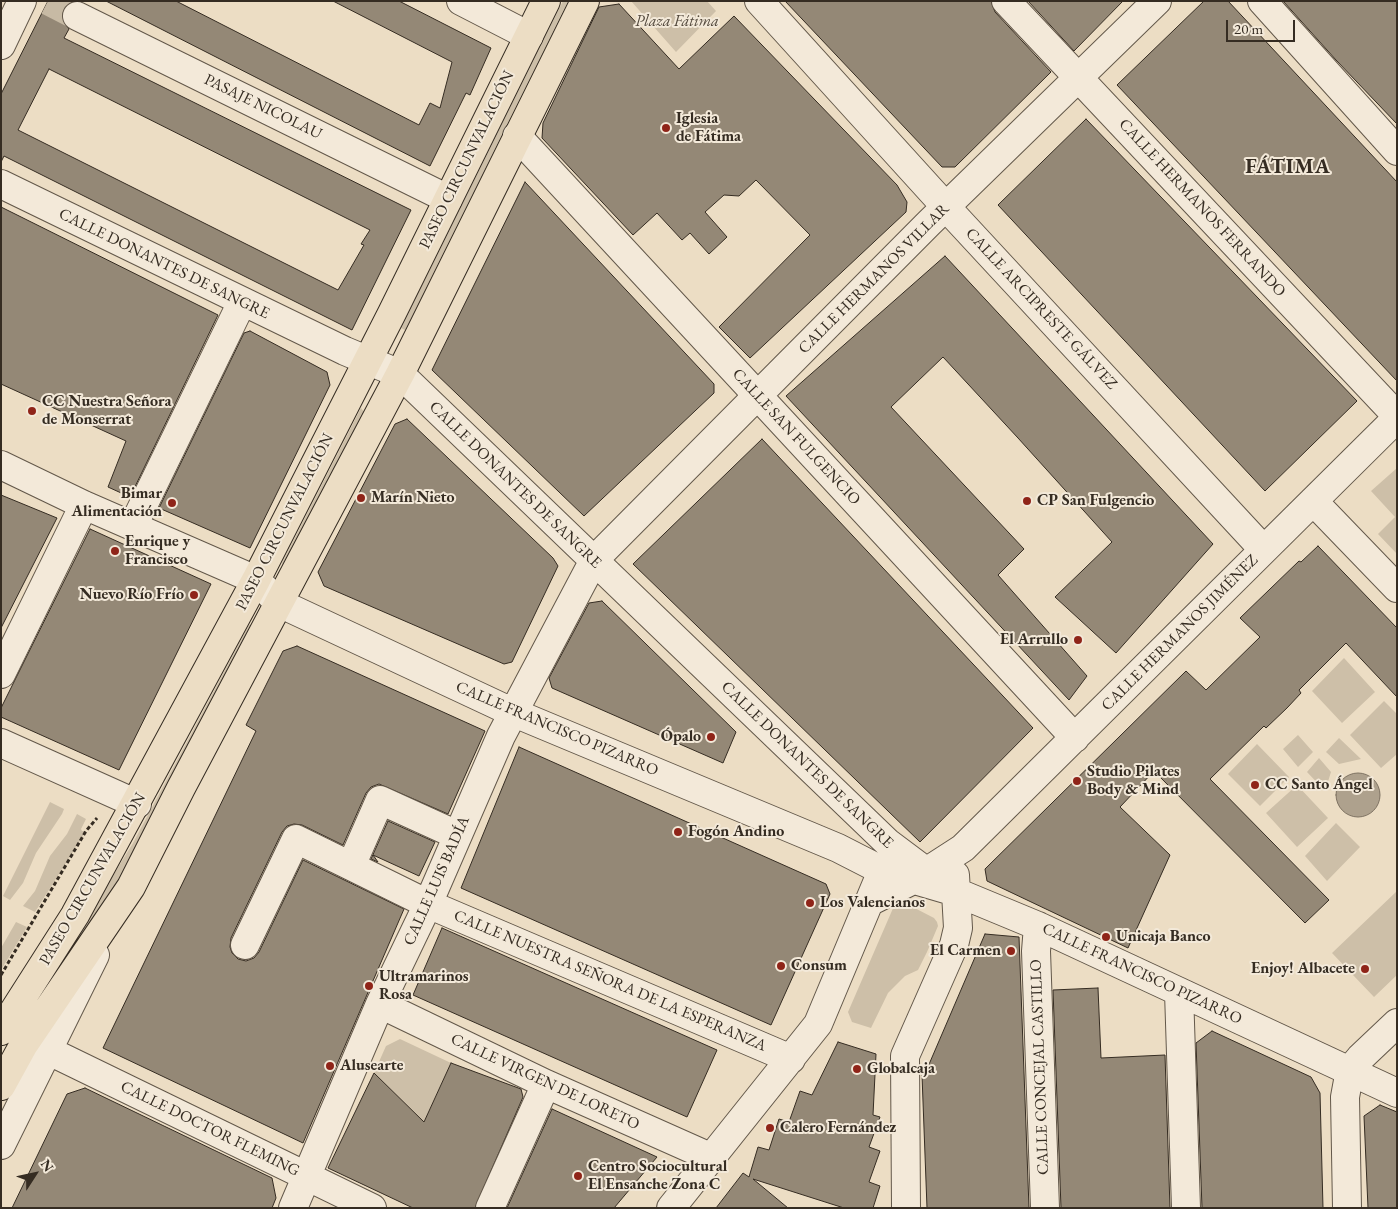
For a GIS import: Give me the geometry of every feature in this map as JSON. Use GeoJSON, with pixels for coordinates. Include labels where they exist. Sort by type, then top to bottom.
{"type":"FeatureCollection","features":[{"type":"Feature","properties":{"kind":"main road","name":"PASEO CIRCUNVALACIÓN"},"geometry":{"type":"LineString","coordinates":[[1,1031],[75,915],[137,804],[256,580],[367,361],[437,193],[518,30],[546,1]]}},
{"type":"Feature","properties":{"kind":"main road","name":"PASEO CIRCUNVALACIÓN"},"geometry":{"type":"LineString","coordinates":[[1,1086],[23,1046],[131,888],[400,374],[585,1]]}},
{"type":"Feature","properties":{"kind":"street"},"geometry":{"type":"LineString","coordinates":[[1,45],[22,1]]}},
{"type":"Feature","properties":{"kind":"street"},"geometry":{"type":"LineString","coordinates":[[461,1],[518,30]]}},
{"type":"Feature","properties":{"kind":"street","name":"CALLE ARCIPRESTE GÁLVEZ"},"geometry":{"type":"LineString","coordinates":[[759,1],[946,207],[1263,549]]}},
{"type":"Feature","properties":{"kind":"street","name":"CALLE HERMANOS FERRANDO"},"geometry":{"type":"LineString","coordinates":[[1006,1],[1397,417]]}},
{"type":"Feature","properties":{"kind":"street","name":"CALLE HERMANOS VILLAR"},"geometry":{"type":"LineString","coordinates":[[594,560],[946,207],[1157,1]]}},
{"type":"Feature","properties":{"kind":"street"},"geometry":{"type":"LineString","coordinates":[[1262,1],[1397,151]]}},
{"type":"Feature","properties":{"kind":"street","name":"PASAJE NICOLAU"},"geometry":{"type":"LineString","coordinates":[[77,16],[437,193]]}},
{"type":"Feature","properties":{"kind":"street","name":"CALLE SAN FULGENCIO"},"geometry":{"type":"LineString","coordinates":[[517,136],[1075,738]]}},
{"type":"Feature","properties":{"kind":"street","name":"CALLE DONANTES DE SANGRE"},"geometry":{"type":"LineString","coordinates":[[1,184],[242,302],[367,361],[400,374],[859,814],[920,876]]}},
{"type":"Feature","properties":{"kind":"street"},"geometry":{"type":"LineString","coordinates":[[133,526],[242,302]]}},
{"type":"Feature","properties":{"kind":"street","name":"CALLE HERMANOS JIMÉNEZ"},"geometry":{"type":"LineString","coordinates":[[871,901],[920,876],[963,848],[1397,417]]}},
{"type":"Feature","properties":{"kind":"street"},"geometry":{"type":"LineString","coordinates":[[2,466],[84,505],[256,580]]}},
{"type":"Feature","properties":{"kind":"street"},"geometry":{"type":"LineString","coordinates":[[1313,501],[1397,588]]}},
{"type":"Feature","properties":{"kind":"street"},"geometry":{"type":"LineString","coordinates":[[1,674],[84,505]]}},
{"type":"Feature","properties":{"kind":"street","name":"CALLE LUIS BADÍA"},"geometry":{"type":"LineString","coordinates":[[293,1208],[380,1004],[428,904],[512,712],[594,560]]}},
{"type":"Feature","properties":{"kind":"street","name":"CALLE FRANCISCO PIZARRO"},"geometry":{"type":"LineString","coordinates":[[256,580],[279,603],[512,712],[838,848],[881,870],[920,876],[1038,926],[1397,1093]]}},
{"type":"Feature","properties":{"kind":"street"},"geometry":{"type":"LineString","coordinates":[[1,743],[137,804]]}},
{"type":"Feature","properties":{"kind":"street"},"geometry":{"type":"LineString","coordinates":[[351,866],[380,800],[457,835]]}},
{"type":"Feature","properties":{"kind":"street"},"geometry":{"type":"LineString","coordinates":[[838,848],[852,834],[859,814]]}},
{"type":"Feature","properties":{"kind":"street","name":"CALLE NUESTRA SEÑORA DE LA ESPERANZA"},"geometry":{"type":"LineString","coordinates":[[245,945],[296,839],[428,904],[791,1059]]}},
{"type":"Feature","properties":{"kind":"street","name":"CALLE HERMANOS JIMÉNEZ"},"geometry":{"type":"LineString","coordinates":[[906,1208],[905,1056],[954,945],[958,928],[955,873],[963,848]]}},
{"type":"Feature","properties":{"kind":"street"},"geometry":{"type":"LineString","coordinates":[[671,1208],[818,1024],[871,901],[881,870]]}},
{"type":"Feature","properties":{"kind":"street","name":"PASEO CIRCUNVALACIÓN"},"geometry":{"type":"LineString","coordinates":[[1,1144],[49,1051],[114,917],[131,888]]}},
{"type":"Feature","properties":{"kind":"street","name":"CALLE CONCEJAL CASTILLO"},"geometry":{"type":"LineString","coordinates":[[1038,926],[1036,951],[1045,1208]]}},
{"type":"Feature","properties":{"kind":"street"},"geometry":{"type":"LineString","coordinates":[[1179,992],[1186,1208]]}},
{"type":"Feature","properties":{"kind":"street","name":"CALLE VIRGEN DE LORETO"},"geometry":{"type":"LineString","coordinates":[[380,1004],[546,1084],[710,1157]]}},
{"type":"Feature","properties":{"kind":"street"},"geometry":{"type":"LineString","coordinates":[[1347,1208],[1345,1097],[1350,1070],[1397,1023]]}},
{"type":"Feature","properties":{"kind":"street","name":"CALLE DOCTOR FLEMING"},"geometry":{"type":"LineString","coordinates":[[49,1051],[372,1208]]}},
{"type":"Feature","properties":{"kind":"street"},"geometry":{"type":"LineString","coordinates":[[490,1208],[546,1084]]}},
{"type":"Feature","properties":{"kind":"path"},"geometry":{"type":"LineString","coordinates":[[1,975],[86,831]]}},
{"type":"Feature","properties":{"kind":"green space"},"geometry":{"type":"Polygon","coordinates":[[[563,1],[568,1],[405,330],[401,328],[563,1]]]}},
{"type":"Feature","properties":{"kind":"green space","name":"Plaza Fátima"},"geometry":{"type":"Polygon","coordinates":[[[631,1],[707,1],[716,11],[676,52],[631,1]]]}},
{"type":"Feature","properties":{"kind":"green space"},"geometry":{"type":"Polygon","coordinates":[[[361,408],[364,412],[287,566],[284,567],[282,563],[361,408]]]}},
{"type":"Feature","properties":{"kind":"green space"},"geometry":{"type":"Polygon","coordinates":[[[1397,468],[1397,554],[1378,534],[1395,517],[1371,491],[1397,468]]]}},
{"type":"Feature","properties":{"kind":"green space"},"geometry":{"type":"Polygon","coordinates":[[[252,624],[115,888],[1,1058],[133,843],[249,625],[252,624]]]}},
{"type":"Feature","properties":{"kind":"green space"},"geometry":{"type":"Polygon","coordinates":[[[1344,658],[1375,692],[1342,723],[1312,691],[1344,658]]]}},
{"type":"Feature","properties":{"kind":"green space"},"geometry":{"type":"Polygon","coordinates":[[[1384,701],[1397,714],[1397,754],[1381,768],[1350,735],[1384,701]]]}},
{"type":"Feature","properties":{"kind":"green space"},"geometry":{"type":"Polygon","coordinates":[[[1298,735],[1313,752],[1298,767],[1283,749],[1298,735]]]}},
{"type":"Feature","properties":{"kind":"green space"},"geometry":{"type":"Polygon","coordinates":[[[1339,738],[1361,759],[1339,764],[1326,752],[1339,738]]]}},
{"type":"Feature","properties":{"kind":"green space"},"geometry":{"type":"Polygon","coordinates":[[[1257,744],[1289,777],[1260,806],[1228,774],[1257,744]]]}},
{"type":"Feature","properties":{"kind":"green space"},"geometry":{"type":"Polygon","coordinates":[[[1319,758],[1331,772],[1325,791],[1307,772],[1319,758]]]}},
{"type":"Feature","properties":{"kind":"green space"},"geometry":{"type":"Polygon","coordinates":[[[1297,785],[1328,818],[1297,847],[1266,813],[1297,785]]]}},
{"type":"Feature","properties":{"kind":"green space"},"geometry":{"type":"Polygon","coordinates":[[[50,802],[64,809],[62,814],[36,853],[23,883],[10,900],[3,896],[50,802]]]}},
{"type":"Feature","properties":{"kind":"green space"},"geometry":{"type":"Polygon","coordinates":[[[77,814],[86,819],[81,829],[86,831],[35,912],[23,906],[35,891],[50,856],[67,834],[77,814]]]}},
{"type":"Feature","properties":{"kind":"green space"},"geometry":{"type":"Polygon","coordinates":[[[1336,823],[1360,847],[1327,881],[1305,856],[1336,823]]]}},
{"type":"Feature","properties":{"kind":"green space"},"geometry":{"type":"Polygon","coordinates":[[[1397,891],[1397,975],[1374,997],[1332,953],[1397,891]]]}},
{"type":"Feature","properties":{"kind":"green space"},"geometry":{"type":"Polygon","coordinates":[[[903,902],[934,918],[937,922],[938,926],[927,952],[918,970],[905,976],[888,993],[871,1028],[852,1022],[848,1012],[894,906],[903,902]]]}},
{"type":"Feature","properties":{"kind":"green space"},"geometry":{"type":"Polygon","coordinates":[[[16,922],[27,927],[1,970],[1,948],[16,922]]]}},
{"type":"Feature","properties":{"kind":"green space"},"geometry":{"type":"Polygon","coordinates":[[[400,1039],[451,1063],[424,1122],[374,1073],[386,1046],[400,1039]]]}},
{"type":"Feature","properties":{"kind":"shaded area"},"geometry":{"type":"Polygon","coordinates":[[[1358,773],[1370,777],[1376,783],[1380,795],[1376,807],[1370,813],[1358,817],[1346,813],[1340,807],[1336,795],[1340,783],[1346,777],[1358,773]]]}},
{"type":"Feature","properties":{"kind":"building"},"geometry":{"type":"Polygon","coordinates":[[[48,1],[73,1],[63,10],[62,18],[69,29],[64,38],[411,210],[352,330],[4,156],[1,162],[1,94],[48,1]],[[49,69],[18,130],[338,290],[364,245],[361,244],[370,230],[49,69]]]}},
{"type":"Feature","properties":{"kind":"building"},"geometry":{"type":"Polygon","coordinates":[[[106,1],[176,1],[419,125],[430,103],[440,108],[452,62],[333,1],[399,1],[491,48],[470,95],[466,93],[430,166],[106,1]]]}},
{"type":"Feature","properties":{"kind":"building"},"geometry":{"type":"Polygon","coordinates":[[[785,1],[991,1],[995,12],[1051,72],[955,167],[942,167],[785,1]]]}},
{"type":"Feature","properties":{"kind":"building"},"geometry":{"type":"Polygon","coordinates":[[[1028,1],[1123,1],[1074,51],[1028,1]]]}},
{"type":"Feature","properties":{"kind":"building"},"geometry":{"type":"Polygon","coordinates":[[[1204,1],[1228,1],[1397,182],[1397,381],[1117,85],[1204,1]]]}},
{"type":"Feature","properties":{"kind":"building"},"geometry":{"type":"Polygon","coordinates":[[[1283,1],[1397,1],[1397,124],[1336,60],[1283,1]]]}},
{"type":"Feature","properties":{"kind":"building"},"geometry":{"type":"Polygon","coordinates":[[[619,4],[679,69],[734,16],[897,185],[907,202],[906,212],[750,358],[719,327],[810,235],[756,180],[739,196],[724,195],[705,212],[727,237],[709,254],[690,233],[682,240],[657,213],[633,235],[542,138],[543,123],[599,7],[619,4]]]}},
{"type":"Feature","properties":{"kind":"building"},"geometry":{"type":"Polygon","coordinates":[[[1086,119],[1357,401],[1265,491],[998,205],[1086,119]]]}},
{"type":"Feature","properties":{"kind":"building"},"geometry":{"type":"Polygon","coordinates":[[[525,182],[714,384],[714,393],[584,516],[432,370],[525,182]]]}},
{"type":"Feature","properties":{"kind":"building"},"geometry":{"type":"Polygon","coordinates":[[[1,207],[218,315],[130,497],[108,487],[126,441],[1,384],[1,207]]]}},
{"type":"Feature","properties":{"kind":"building"},"geometry":{"type":"Polygon","coordinates":[[[945,256],[1213,544],[1116,653],[1055,597],[1112,542],[1018,438],[943,357],[891,407],[1024,549],[998,575],[1087,676],[1069,700],[786,396],[945,256]]]}},
{"type":"Feature","properties":{"kind":"building"},"geometry":{"type":"Polygon","coordinates":[[[250,331],[327,372],[330,385],[250,548],[159,508],[244,333],[250,331]]]}},
{"type":"Feature","properties":{"kind":"building"},"geometry":{"type":"Polygon","coordinates":[[[407,419],[553,558],[558,566],[512,662],[504,664],[324,586],[318,572],[395,424],[407,419]]]}},
{"type":"Feature","properties":{"kind":"building"},"geometry":{"type":"Polygon","coordinates":[[[762,439],[1033,728],[920,842],[633,564],[762,439]]]}},
{"type":"Feature","properties":{"kind":"building"},"geometry":{"type":"Polygon","coordinates":[[[1,495],[57,518],[1,628],[1,495]]]}},
{"type":"Feature","properties":{"kind":"building"},"geometry":{"type":"Polygon","coordinates":[[[90,529],[211,584],[119,770],[1,717],[1,708],[90,529]]]}},
{"type":"Feature","properties":{"kind":"building"},"geometry":{"type":"Polygon","coordinates":[[[1318,546],[1397,628],[1397,697],[1346,643],[1299,690],[1301,693],[1287,708],[1266,728],[1264,726],[1210,779],[1329,900],[1305,923],[1154,771],[1120,807],[1170,855],[1128,948],[987,881],[985,869],[1186,671],[1206,690],[1260,637],[1240,618],[1299,561],[1301,562],[1318,546]]]}},
{"type":"Feature","properties":{"kind":"building"},"geometry":{"type":"Polygon","coordinates":[[[602,601],[736,732],[723,763],[552,688],[549,678],[589,603],[602,601]]]}},
{"type":"Feature","properties":{"kind":"building"},"geometry":{"type":"Polygon","coordinates":[[[297,646],[485,731],[448,814],[379,784],[371,787],[366,793],[343,845],[302,825],[294,824],[287,826],[282,832],[231,938],[230,947],[232,953],[238,959],[246,961],[254,958],[259,952],[303,860],[404,909],[303,1143],[103,1048],[256,731],[246,725],[283,651],[297,646]]]}},
{"type":"Feature","properties":{"kind":"building"},"geometry":{"type":"Polygon","coordinates":[[[519,747],[826,884],[830,894],[771,1025],[461,888],[519,747]]]}},
{"type":"Feature","properties":{"kind":"building"},"geometry":{"type":"Polygon","coordinates":[[[388,821],[435,842],[419,876],[373,855],[378,862],[371,859],[388,821]]]}},
{"type":"Feature","properties":{"kind":"building"},"geometry":{"type":"Polygon","coordinates":[[[442,928],[717,1050],[687,1117],[413,995],[442,928]]]}},
{"type":"Feature","properties":{"kind":"building"},"geometry":{"type":"Polygon","coordinates":[[[985,934],[1019,937],[1029,1208],[927,1208],[922,1075],[927,1069],[985,934]]]}},
{"type":"Feature","properties":{"kind":"building"},"geometry":{"type":"Polygon","coordinates":[[[1098,988],[1101,1058],[1165,1055],[1170,1208],[1061,1208],[1053,990],[1098,988]]]}},
{"type":"Feature","properties":{"kind":"building"},"geometry":{"type":"Polygon","coordinates":[[[1212,1031],[1311,1077],[1320,1093],[1323,1208],[1202,1208],[1196,1043],[1212,1031]]]}},
{"type":"Feature","properties":{"kind":"building"},"geometry":{"type":"Polygon","coordinates":[[[838,1042],[876,1054],[873,1115],[880,1117],[869,1147],[880,1151],[869,1182],[880,1186],[873,1208],[844,1208],[753,1179],[788,1208],[716,1208],[743,1173],[749,1177],[758,1147],[769,1150],[779,1119],[789,1122],[800,1091],[812,1095],[838,1042]]]}},
{"type":"Feature","properties":{"kind":"building"},"geometry":{"type":"Polygon","coordinates":[[[451,1063],[521,1089],[523,1097],[475,1208],[413,1208],[328,1168],[374,1073],[424,1122],[451,1063]]]}},
{"type":"Feature","properties":{"kind":"building"},"geometry":{"type":"Polygon","coordinates":[[[85,1088],[272,1178],[276,1198],[272,1208],[12,1208],[67,1094],[85,1088]]]}},
{"type":"Feature","properties":{"kind":"building"},"geometry":{"type":"Polygon","coordinates":[[[1380,1105],[1397,1112],[1397,1208],[1368,1208],[1364,1116],[1380,1105]]]}},
{"type":"Feature","properties":{"kind":"building","name":"Centro Sociocultural El Ensanche Zona C"},"geometry":{"type":"Polygon","coordinates":[[[552,1109],[657,1157],[614,1208],[507,1208],[552,1109]]]}},
{"type":"Feature","properties":{"kind":"tunnel"},"geometry":{"type":"LineString","coordinates":[[48,1],[77,16]]}},
{"type":"Feature","properties":{"kind":"place","name":"Iglesia de Fátima"},"geometry":{"type":"Point","coordinates":[666,128]}},
{"type":"Feature","properties":{"kind":"place","name":"CC Nuestra Señora de Monserrat"},"geometry":{"type":"Point","coordinates":[32,411]}},
{"type":"Feature","properties":{"kind":"place","name":"Marín Nieto"},"geometry":{"type":"Point","coordinates":[361,498]}},
{"type":"Feature","properties":{"kind":"place","name":"CP San Fulgencio"},"geometry":{"type":"Point","coordinates":[1027,501]}},
{"type":"Feature","properties":{"kind":"place","name":"Bimar Alimentación"},"geometry":{"type":"Point","coordinates":[172,503]}},
{"type":"Feature","properties":{"kind":"place","name":"Enrique y Francisco"},"geometry":{"type":"Point","coordinates":[115,551]}},
{"type":"Feature","properties":{"kind":"place","name":"Nuevo Río Frío"},"geometry":{"type":"Point","coordinates":[194,595]}},
{"type":"Feature","properties":{"kind":"place","name":"El Arrullo"},"geometry":{"type":"Point","coordinates":[1078,640]}},
{"type":"Feature","properties":{"kind":"place","name":"Ópalo"},"geometry":{"type":"Point","coordinates":[711,737]}},
{"type":"Feature","properties":{"kind":"place","name":"Studio Pilates Body & Mind"},"geometry":{"type":"Point","coordinates":[1077,781]}},
{"type":"Feature","properties":{"kind":"place","name":"CC Santo Ángel"},"geometry":{"type":"Point","coordinates":[1255,785]}},
{"type":"Feature","properties":{"kind":"place","name":"Fogón Andino"},"geometry":{"type":"Point","coordinates":[678,832]}},
{"type":"Feature","properties":{"kind":"place","name":"Los Valencianos"},"geometry":{"type":"Point","coordinates":[810,903]}},
{"type":"Feature","properties":{"kind":"place","name":"Unicaja Banco"},"geometry":{"type":"Point","coordinates":[1106,937]}},
{"type":"Feature","properties":{"kind":"place","name":"El Carmen"},"geometry":{"type":"Point","coordinates":[1011,951]}},
{"type":"Feature","properties":{"kind":"place","name":"Consum"},"geometry":{"type":"Point","coordinates":[781,966]}},
{"type":"Feature","properties":{"kind":"place","name":"Enjoy! Albacete"},"geometry":{"type":"Point","coordinates":[1365,969]}},
{"type":"Feature","properties":{"kind":"place","name":"Ultramarinos Rosa"},"geometry":{"type":"Point","coordinates":[369,986]}},
{"type":"Feature","properties":{"kind":"place","name":"Alusearte"},"geometry":{"type":"Point","coordinates":[330,1066]}},
{"type":"Feature","properties":{"kind":"place","name":"Globalcaja"},"geometry":{"type":"Point","coordinates":[857,1069]}},
{"type":"Feature","properties":{"kind":"place","name":"Calero Fernández"},"geometry":{"type":"Point","coordinates":[770,1128]}},
{"type":"Feature","properties":{"kind":"place","name":"Centro Sociocultural El Ensanche Zona C"},"geometry":{"type":"Point","coordinates":[578,1176]}},
{"type":"Feature","properties":{"kind":"district","name":"FÁTIMA"},"geometry":{"type":"Point","coordinates":[1288,167]}}]}
